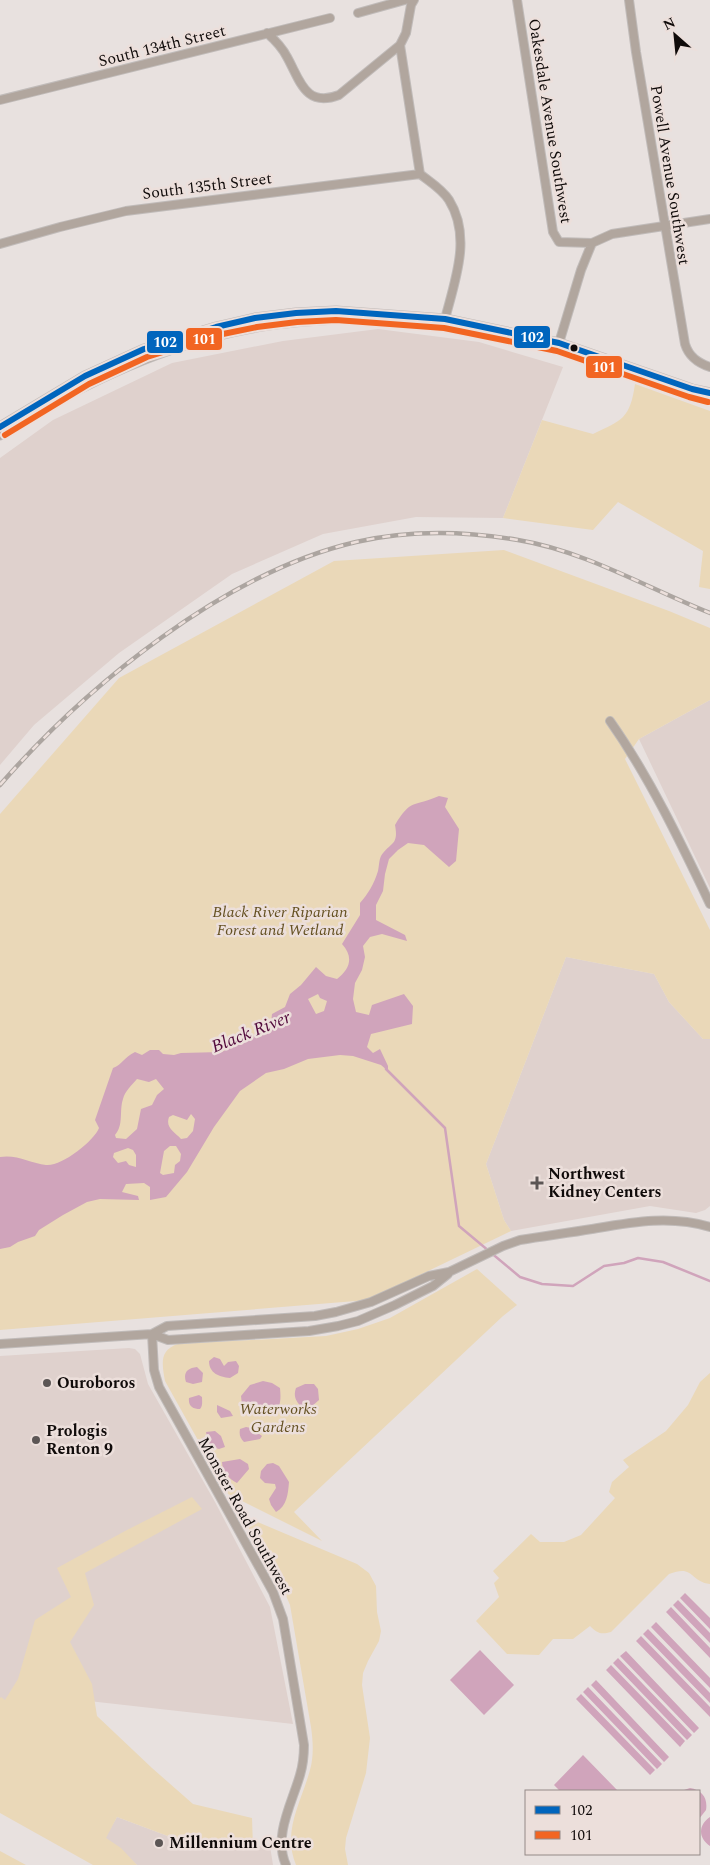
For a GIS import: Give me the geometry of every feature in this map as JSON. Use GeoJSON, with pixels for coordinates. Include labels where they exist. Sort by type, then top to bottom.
{"type":"FeatureCollection","features":[{"type":"Feature","properties":{"kind":"main road"},"geometry":{"type":"LineString","coordinates":[[0,427],[85,376],[144,349],[192,334],[255,318],[336,311],[371,315],[445,318],[560,343],[692,389],[710,393]]}},
{"type":"Feature","properties":{"kind":"main road"},"geometry":{"type":"LineString","coordinates":[[0,435],[32,414],[92,382],[148,356],[197,340],[252,328],[371,315]]}},
{"type":"Feature","properties":{"kind":"street"},"geometry":{"type":"LineString","coordinates":[[358,13],[405,0]]}},
{"type":"Feature","properties":{"kind":"street"},"geometry":{"type":"LineString","coordinates":[[267,33],[279,44],[287,56],[299,84],[306,92],[323,98],[331,98],[339,94],[400,45],[406,33],[411,5],[414,0]]}},
{"type":"Feature","properties":{"kind":"street","name":"Oakesdale Avenue Southwest"},"geometry":{"type":"LineString","coordinates":[[517,0],[553,232],[559,242],[592,243]]}},
{"type":"Feature","properties":{"kind":"street","name":"Powell Avenue Southwest"},"geometry":{"type":"LineString","coordinates":[[629,0],[665,226],[688,353],[694,359],[710,367]]}},
{"type":"Feature","properties":{"kind":"street","name":"South 134th Street"},"geometry":{"type":"LineString","coordinates":[[0,100],[330,18]]}},
{"type":"Feature","properties":{"kind":"street"},"geometry":{"type":"LineString","coordinates":[[400,45],[420,174],[440,189],[448,199],[459,226],[462,242],[459,265],[445,318]]}},
{"type":"Feature","properties":{"kind":"street","name":"South 135th Street"},"geometry":{"type":"LineString","coordinates":[[0,244],[126,211],[420,174]]}},
{"type":"Feature","properties":{"kind":"street"},"geometry":{"type":"LineString","coordinates":[[560,343],[581,270],[592,243],[612,234],[710,219]]}},
{"type":"Feature","properties":{"kind":"street"},"geometry":{"type":"LineString","coordinates":[[610,721],[632,752],[710,904]]}},
{"type":"Feature","properties":{"kind":"street"},"geometry":{"type":"LineString","coordinates":[[0,1344],[152,1334],[167,1326],[316,1316],[371,1302],[429,1276],[449,1272],[503,1246],[520,1240],[648,1220],[671,1220],[694,1223],[710,1228]]}},
{"type":"Feature","properties":{"kind":"street"},"geometry":{"type":"LineString","coordinates":[[152,1334],[168,1340],[319,1330],[358,1321],[433,1286],[449,1272]]}},
{"type":"Feature","properties":{"kind":"street","name":"Monster Road Southwest"},"geometry":{"type":"LineString","coordinates":[[152,1334],[154,1370],[159,1386],[218,1496],[273,1592],[283,1619],[304,1745],[300,1774],[284,1825],[282,1838],[282,1849],[286,1865]]}},
{"type":"Feature","properties":{"kind":"shaded area"},"geometry":{"type":"Polygon","coordinates":[[[378,329],[479,342],[563,367],[503,518],[416,517],[323,534],[232,574],[119,653],[34,725],[0,765],[0,458],[53,420],[172,363],[283,341],[378,329]]]}},
{"type":"Feature","properties":{"kind":"shaded area"},"geometry":{"type":"Polygon","coordinates":[[[710,700],[710,888],[639,739],[710,700]]]}},
{"type":"Feature","properties":{"kind":"shaded area"},"geometry":{"type":"Polygon","coordinates":[[[439,796],[448,798],[445,807],[459,829],[456,861],[449,867],[424,845],[408,843],[389,859],[383,891],[376,905],[376,920],[405,935],[407,941],[382,934],[370,937],[363,946],[365,957],[362,970],[355,983],[353,999],[356,1012],[369,1015],[372,1005],[404,994],[413,1006],[412,1024],[371,1034],[367,1047],[373,1053],[380,1049],[388,1066],[388,1071],[381,1065],[353,1056],[340,1055],[308,1059],[284,1069],[266,1073],[240,1091],[214,1127],[187,1172],[166,1197],[150,1200],[150,1187],[144,1183],[126,1184],[122,1192],[138,1196],[139,1200],[100,1199],[87,1202],[39,1230],[35,1236],[10,1247],[0,1249],[0,1157],[18,1158],[46,1165],[52,1165],[68,1158],[91,1140],[96,1133],[99,1128],[95,1120],[113,1068],[131,1054],[135,1052],[142,1055],[150,1050],[159,1050],[163,1054],[174,1055],[181,1053],[222,1052],[241,1040],[252,1038],[256,1032],[271,1023],[272,1014],[285,1007],[290,994],[301,985],[316,967],[326,976],[337,979],[345,971],[349,963],[348,954],[342,944],[360,915],[360,903],[375,880],[381,856],[395,840],[395,825],[400,816],[409,807],[439,796]],[[318,994],[308,999],[316,1014],[324,1011],[327,1001],[320,998],[318,994]],[[137,1079],[127,1091],[122,1104],[119,1127],[115,1135],[116,1138],[126,1139],[137,1129],[141,1109],[152,1105],[157,1095],[164,1089],[156,1079],[149,1082],[137,1079]],[[191,1114],[187,1120],[173,1115],[169,1117],[169,1127],[181,1139],[187,1138],[193,1131],[195,1119],[191,1114]],[[170,1146],[164,1151],[160,1173],[163,1175],[174,1173],[175,1165],[180,1161],[181,1154],[176,1146],[170,1146]],[[128,1148],[114,1153],[113,1157],[118,1163],[126,1161],[129,1165],[136,1167],[136,1155],[133,1150],[128,1148]]]}},
{"type":"Feature","properties":{"kind":"shaded area"},"geometry":{"type":"Polygon","coordinates":[[[566,957],[654,974],[669,1002],[703,1039],[710,1039],[710,1206],[705,1210],[696,1213],[650,1206],[511,1231],[504,1220],[486,1164],[566,957]]]}},
{"type":"Feature","properties":{"kind":"shaded area"},"geometry":{"type":"Polygon","coordinates":[[[135,1349],[140,1354],[148,1384],[215,1502],[270,1607],[293,1724],[53,1697],[0,1725],[0,1356],[135,1349]]]}},
{"type":"Feature","properties":{"kind":"shaded area"},"geometry":{"type":"Polygon","coordinates":[[[214,1357],[220,1359],[224,1366],[228,1362],[236,1361],[239,1366],[238,1373],[230,1378],[215,1374],[209,1365],[209,1361],[214,1357]]]}},
{"type":"Feature","properties":{"kind":"shaded area"},"geometry":{"type":"Polygon","coordinates":[[[197,1367],[203,1373],[202,1382],[193,1384],[186,1382],[185,1376],[187,1372],[191,1368],[197,1367]]]}},
{"type":"Feature","properties":{"kind":"shaded area"},"geometry":{"type":"Polygon","coordinates":[[[263,1381],[272,1383],[280,1388],[280,1402],[274,1415],[246,1412],[242,1405],[241,1396],[250,1385],[263,1381]]]}},
{"type":"Feature","properties":{"kind":"shaded area"},"geometry":{"type":"Polygon","coordinates":[[[305,1384],[314,1384],[318,1389],[319,1400],[311,1407],[302,1408],[296,1399],[295,1391],[296,1388],[305,1384]]]}},
{"type":"Feature","properties":{"kind":"shaded area"},"geometry":{"type":"Polygon","coordinates":[[[199,1395],[202,1397],[200,1409],[195,1408],[189,1403],[189,1398],[199,1395]]]}},
{"type":"Feature","properties":{"kind":"shaded area"},"geometry":{"type":"Polygon","coordinates":[[[217,1405],[230,1411],[233,1416],[221,1418],[217,1412],[217,1405]]]}},
{"type":"Feature","properties":{"kind":"shaded area"},"geometry":{"type":"Polygon","coordinates":[[[251,1428],[262,1436],[260,1439],[244,1442],[240,1436],[240,1429],[251,1428]]]}},
{"type":"Feature","properties":{"kind":"shaded area"},"geometry":{"type":"Polygon","coordinates":[[[215,1431],[221,1436],[225,1447],[219,1449],[209,1446],[206,1432],[215,1431]]]}},
{"type":"Feature","properties":{"kind":"shaded area"},"geometry":{"type":"Polygon","coordinates":[[[240,1459],[248,1464],[249,1469],[237,1483],[227,1475],[223,1469],[222,1462],[240,1459]]]}},
{"type":"Feature","properties":{"kind":"shaded area"},"geometry":{"type":"Polygon","coordinates":[[[273,1463],[279,1466],[289,1482],[285,1503],[276,1512],[269,1499],[276,1488],[275,1484],[265,1483],[260,1478],[261,1471],[267,1464],[273,1463]]]}},
{"type":"Feature","properties":{"kind":"shaded area"},"geometry":{"type":"Polygon","coordinates":[[[685,1593],[710,1618],[710,1629],[680,1598],[685,1593]]]}},
{"type":"Feature","properties":{"kind":"shaded area"},"geometry":{"type":"Polygon","coordinates":[[[678,1600],[710,1633],[710,1643],[673,1605],[678,1600]]]}},
{"type":"Feature","properties":{"kind":"shaded area"},"geometry":{"type":"Polygon","coordinates":[[[671,1607],[710,1648],[710,1658],[666,1612],[671,1607]]]}},
{"type":"Feature","properties":{"kind":"shaded area"},"geometry":{"type":"Polygon","coordinates":[[[656,1622],[710,1678],[710,1688],[651,1627],[656,1622]]]}},
{"type":"Feature","properties":{"kind":"shaded area"},"geometry":{"type":"Polygon","coordinates":[[[648,1629],[710,1693],[710,1703],[643,1634],[648,1629]]]}},
{"type":"Feature","properties":{"kind":"shaded area"},"geometry":{"type":"Polygon","coordinates":[[[641,1636],[710,1707],[710,1717],[636,1641],[641,1636]]]}},
{"type":"Feature","properties":{"kind":"shaded area"},"geometry":{"type":"Polygon","coordinates":[[[480,1650],[514,1685],[484,1715],[450,1680],[480,1650]]]}},
{"type":"Feature","properties":{"kind":"shaded area"},"geometry":{"type":"Polygon","coordinates":[[[626,1651],[699,1728],[694,1733],[620,1656],[626,1651]]]}},
{"type":"Feature","properties":{"kind":"shaded area"},"geometry":{"type":"Polygon","coordinates":[[[618,1658],[692,1735],[687,1740],[613,1663],[618,1658]]]}},
{"type":"Feature","properties":{"kind":"shaded area"},"geometry":{"type":"Polygon","coordinates":[[[611,1665],[685,1741],[680,1747],[606,1670],[611,1665]]]}},
{"type":"Feature","properties":{"kind":"shaded area"},"geometry":{"type":"Polygon","coordinates":[[[596,1680],[669,1757],[664,1762],[591,1685],[596,1680]]]}},
{"type":"Feature","properties":{"kind":"shaded area"},"geometry":{"type":"Polygon","coordinates":[[[588,1687],[662,1764],[657,1769],[583,1692],[588,1687]]]}},
{"type":"Feature","properties":{"kind":"shaded area"},"geometry":{"type":"Polygon","coordinates":[[[581,1694],[655,1770],[650,1775],[576,1699],[581,1694]]]}},
{"type":"Feature","properties":{"kind":"shaded area"},"geometry":{"type":"Polygon","coordinates":[[[583,1755],[617,1790],[559,1790],[554,1785],[583,1755]]]}},
{"type":"Feature","properties":{"kind":"shaded area"},"geometry":{"type":"Polygon","coordinates":[[[700,1792],[705,1798],[706,1810],[700,1818],[700,1792]]]}},
{"type":"Feature","properties":{"kind":"shaded area"},"geometry":{"type":"Polygon","coordinates":[[[117,1817],[197,1847],[270,1846],[273,1865],[137,1865],[105,1838],[117,1817]]]}},
{"type":"Feature","properties":{"kind":"shaded area"},"geometry":{"type":"Polygon","coordinates":[[[710,1817],[710,1846],[703,1839],[701,1832],[703,1824],[710,1817]]]}},
{"type":"Feature","properties":{"kind":"green space"},"geometry":{"type":"Polygon","coordinates":[[[635,384],[710,411],[710,589],[699,587],[703,551],[618,502],[593,530],[503,518],[542,420],[593,434],[623,417],[630,405],[635,384]]]}},
{"type":"Feature","properties":{"kind":"green space","name":"Black River Riparian Forest and Wetland"},"geometry":{"type":"Polygon","coordinates":[[[504,550],[710,628],[710,700],[639,739],[625,759],[710,930],[710,1039],[703,1039],[669,1002],[654,974],[566,957],[486,1164],[504,1220],[511,1231],[368,1300],[0,1330],[0,814],[119,678],[334,561],[504,550]]]}},
{"type":"Feature","properties":{"kind":"green space","name":"Waterworks Gardens"},"geometry":{"type":"Polygon","coordinates":[[[477,1269],[517,1305],[294,1512],[322,1541],[228,1494],[165,1381],[163,1358],[168,1350],[178,1344],[326,1336],[358,1329],[390,1318],[477,1269]]]}},
{"type":"Feature","properties":{"kind":"green space"},"geometry":{"type":"Polygon","coordinates":[[[710,1373],[710,1584],[698,1580],[687,1572],[677,1571],[669,1574],[611,1632],[599,1633],[590,1626],[573,1639],[553,1639],[539,1655],[507,1654],[476,1621],[499,1597],[494,1583],[499,1578],[493,1571],[531,1534],[540,1542],[564,1542],[581,1535],[615,1498],[609,1492],[612,1482],[629,1467],[623,1460],[666,1431],[688,1405],[700,1382],[710,1373]]]}},
{"type":"Feature","properties":{"kind":"green space"},"geometry":{"type":"Polygon","coordinates":[[[192,1497],[202,1509],[85,1573],[94,1605],[70,1642],[92,1684],[97,1716],[193,1804],[252,1818],[253,1847],[197,1847],[117,1817],[106,1838],[121,1848],[137,1865],[93,1865],[0,1813],[0,1698],[5,1700],[18,1679],[35,1620],[71,1597],[57,1568],[192,1497]]]}},
{"type":"Feature","properties":{"kind":"green space"},"geometry":{"type":"Polygon","coordinates":[[[241,1515],[357,1564],[369,1573],[376,1586],[377,1612],[381,1631],[379,1641],[363,1673],[362,1685],[370,1738],[366,1773],[346,1838],[345,1849],[348,1865],[296,1865],[292,1853],[291,1840],[294,1817],[311,1765],[313,1748],[311,1727],[290,1605],[280,1582],[241,1515]]]}},
{"type":"Feature","properties":{"kind":"green space"},"geometry":{"type":"Polygon","coordinates":[[[0,1851],[26,1865],[0,1865],[0,1851]]]}},
{"type":"Feature","properties":{"kind":"waterway"},"geometry":{"type":"LineString","coordinates":[[386,1069],[445,1128],[459,1226],[520,1277],[542,1284],[573,1286],[604,1266],[624,1263],[638,1258],[663,1262],[710,1281]]}},
{"type":"Feature","properties":{"kind":"railway"},"geometry":{"type":"LineString","coordinates":[[0,785],[74,709],[162,637],[209,606],[258,579],[307,557],[356,542],[396,535],[437,533],[498,537],[543,545],[592,561],[710,613]]}},
{"type":"Feature","properties":{"kind":"transit line","name":"102"},"geometry":{"type":"LineString","coordinates":[[0,427],[85,376],[144,349],[216,327],[255,318],[336,311],[445,319],[559,343],[692,389],[710,393]]}},
{"type":"Feature","properties":{"kind":"transit line","name":"101"},"geometry":{"type":"LineString","coordinates":[[5,435],[89,384],[147,357],[218,335],[257,327],[336,320],[444,328],[557,351],[708,402]]}},
{"type":"Feature","properties":{"kind":"place","name":"Northwest Kidney Centers"},"geometry":{"type":"Point","coordinates":[537,1183]}},
{"type":"Feature","properties":{"kind":"place","name":"Ouroboros"},"geometry":{"type":"Point","coordinates":[47,1383]}},
{"type":"Feature","properties":{"kind":"place","name":"Prologis Renton 9"},"geometry":{"type":"Point","coordinates":[36,1440]}},
{"type":"Feature","properties":{"kind":"place","name":"Millennium Centre"},"geometry":{"type":"Point","coordinates":[159,1843]}},
{"type":"Feature","properties":{"kind":"water label","name":"Black River"},"geometry":{"type":"Point","coordinates":[251,1032]}}]}
